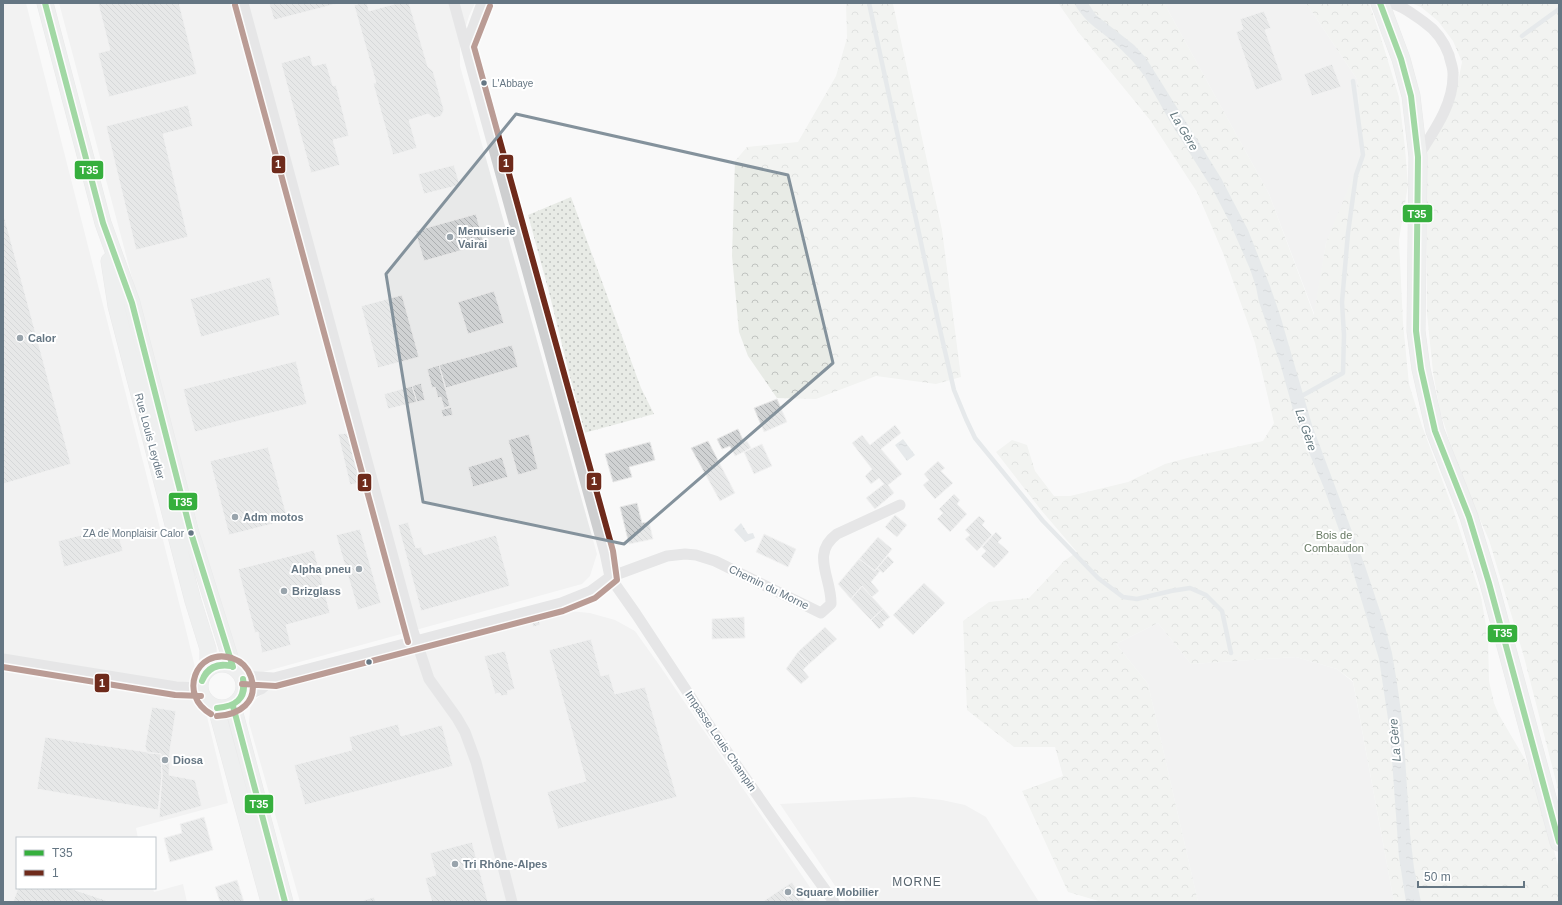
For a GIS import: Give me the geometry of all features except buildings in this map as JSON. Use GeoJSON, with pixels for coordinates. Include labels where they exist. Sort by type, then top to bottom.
{"type":"FeatureCollection","features":[{"type":"Feature","properties":{"kind":"main road"},"geometry":{"type":"LineString","coordinates":[[45,3],[103,224],[132,303],[191,533],[238,672],[245,686],[238,701],[225,708],[216,708]]}},
{"type":"Feature","properties":{"kind":"main road"},"geometry":{"type":"LineString","coordinates":[[1380,3],[1401,59],[1411,96],[1418,157],[1416,332],[1421,369],[1435,431],[1469,517],[1489,583],[1559,842]]}},
{"type":"Feature","properties":{"kind":"main road","name":"Rue Louis Leydier"},"geometry":{"type":"LineString","coordinates":[[103,224],[116,306],[193,601],[208,649],[208,669]]}},
{"type":"Feature","properties":{"kind":"main road"},"geometry":{"type":"LineString","coordinates":[[238,672],[225,664],[216,665],[208,669],[204,675],[201,688],[206,700],[216,708],[269,902]]}},
{"type":"Feature","properties":{"kind":"main road"},"geometry":{"type":"LineString","coordinates":[[238,701],[285,902]]}},
{"type":"Feature","properties":{"kind":"street"},"geometry":{"type":"LineString","coordinates":[[243,3],[416,640],[430,679],[465,732],[476,762],[512,902]]}},
{"type":"Feature","properties":{"kind":"street"},"geometry":{"type":"LineString","coordinates":[[238,672],[274,678],[561,603],[591,592],[610,577],[605,553],[454,3]]}},
{"type":"Feature","properties":{"kind":"street"},"geometry":{"type":"LineString","coordinates":[[466,47],[482,3]]}},
{"type":"Feature","properties":{"kind":"street"},"geometry":{"type":"LineString","coordinates":[[1390,3],[1414,14],[1430,26],[1445,43],[1454,71],[1452,90],[1447,106],[1418,157]]}},
{"type":"Feature","properties":{"kind":"street","name":"Chemin du Morne"},"geometry":{"type":"LineString","coordinates":[[610,577],[668,556],[685,554],[715,561],[821,613],[831,604],[831,595],[823,562],[823,552],[829,540],[837,534],[900,505]]}},
{"type":"Feature","properties":{"kind":"street","name":"Impasse Louis Champin"},"geometry":{"type":"LineString","coordinates":[[610,577],[725,749],[834,902]]}},
{"type":"Feature","properties":{"kind":"street"},"geometry":{"type":"LineString","coordinates":[[3,659],[176,687],[201,688]]}},
{"type":"Feature","properties":{"kind":"street"},"geometry":{"type":"LineString","coordinates":[[238,701],[261,689],[274,678]]}},
{"type":"Feature","properties":{"kind":"highlighted area"},"geometry":{"type":"Polygon","coordinates":[[[516,114],[788,175],[833,363],[624,544],[423,502],[386,274],[516,114]]]}},
{"type":"Feature","properties":{"kind":"shaded area"},"geometry":{"type":"Polygon","coordinates":[[[3,3],[26,3],[185,626],[228,803],[136,828],[138,837],[16,837],[16,889],[153,889],[154,892],[183,884],[187,902],[3,902],[3,3]]]}},
{"type":"Feature","properties":{"kind":"shaded area"},"geometry":{"type":"Polygon","coordinates":[[[59,3],[475,3],[469,16],[460,45],[460,66],[597,554],[590,576],[582,584],[256,674],[244,672],[237,663],[231,650],[59,3]]]}},
{"type":"Feature","properties":{"kind":"shaded area"},"geometry":{"type":"Polygon","coordinates":[[[1164,3],[1306,3],[1357,79],[1363,164],[1326,243],[1315,316],[1269,194],[1164,3]]]}},
{"type":"Feature","properties":{"kind":"shaded area"},"geometry":{"type":"Polygon","coordinates":[[[569,611],[590,613],[615,620],[635,631],[820,902],[300,902],[249,723],[250,708],[256,699],[270,688],[569,611]]]}},
{"type":"Feature","properties":{"kind":"shaded area"},"geometry":{"type":"Polygon","coordinates":[[[1158,623],[1191,664],[1296,657],[1337,669],[1353,682],[1394,902],[1198,902],[1148,684],[1116,644],[1158,623]]]}},
{"type":"Feature","properties":{"kind":"shaded area"},"geometry":{"type":"Polygon","coordinates":[[[914,797],[942,800],[965,805],[986,817],[1039,902],[846,902],[780,804],[914,797]]]}},
{"type":"Feature","properties":{"kind":"green space"},"geometry":{"type":"Polygon","coordinates":[[[846,3],[893,4],[942,230],[961,377],[936,384],[876,376],[816,399],[777,398],[748,356],[739,332],[732,256],[735,161],[747,147],[798,142],[836,76],[847,38],[846,3]]]}},
{"type":"Feature","properties":{"kind":"green space","name":"Bois de Combaudon"},"geometry":{"type":"Polygon","coordinates":[[[1058,3],[1164,3],[1269,194],[1314,315],[1326,243],[1356,170],[1363,164],[1357,79],[1306,3],[1369,3],[1399,97],[1405,148],[1408,185],[1399,240],[1403,323],[1409,384],[1422,426],[1453,509],[1481,597],[1488,637],[1489,681],[1494,703],[1499,715],[1533,773],[1559,869],[1559,902],[1394,902],[1353,681],[1337,669],[1296,657],[1191,664],[1158,623],[1116,644],[1148,684],[1198,902],[1102,902],[1068,892],[1022,791],[1063,776],[1055,747],[1014,747],[967,710],[963,621],[989,602],[1029,598],[1064,561],[1077,552],[1041,510],[996,452],[1012,440],[1027,445],[1035,471],[1054,496],[1070,496],[1128,482],[1165,464],[1263,441],[1274,423],[1255,343],[1223,253],[1197,192],[1150,120],[1079,33],[1058,3]]]}},
{"type":"Feature","properties":{"kind":"green space"},"geometry":{"type":"Polygon","coordinates":[[[1411,3],[1559,3],[1559,793],[1524,657],[1489,540],[1460,474],[1440,411],[1433,372],[1427,314],[1426,148],[1458,82],[1462,62],[1453,41],[1438,21],[1421,7],[1411,3]]]}},
{"type":"Feature","properties":{"kind":"green space"},"geometry":{"type":"Polygon","coordinates":[[[571,197],[641,388],[654,414],[584,433],[528,215],[571,197]]]}},
{"type":"Feature","properties":{"kind":"water","name":"La Gère"},"geometry":{"type":"Polygon","coordinates":[[[1074,3],[1088,3],[1096,15],[1134,45],[1146,58],[1221,178],[1248,230],[1270,286],[1312,425],[1365,566],[1384,623],[1392,653],[1403,726],[1410,834],[1414,868],[1421,902],[1406,902],[1399,857],[1390,732],[1379,659],[1348,555],[1324,488],[1297,424],[1280,363],[1259,302],[1250,269],[1230,223],[1213,190],[1172,125],[1145,77],[1122,50],[1084,18],[1074,3]]]}},
{"type":"Feature","properties":{"kind":"water"},"geometry":{"type":"Polygon","coordinates":[[[903,439],[915,455],[907,461],[895,445],[903,439]]]}},
{"type":"Feature","properties":{"kind":"water"},"geometry":{"type":"Polygon","coordinates":[[[741,523],[748,534],[753,533],[755,538],[745,542],[734,530],[741,523]]]}},
{"type":"Feature","properties":{"kind":"waterway"},"geometry":{"type":"LineString","coordinates":[[869,3],[954,390],[975,438],[1043,521],[1098,578],[1123,597],[1137,599],[1190,588],[1206,595],[1222,611],[1231,653]]}},
{"type":"Feature","properties":{"kind":"waterway"},"geometry":{"type":"LineString","coordinates":[[1522,36],[1559,9]]}},
{"type":"Feature","properties":{"kind":"waterway"},"geometry":{"type":"LineString","coordinates":[[1298,398],[1343,373],[1344,335],[1342,302],[1348,233],[1356,175],[1363,155],[1353,81]]}},
{"type":"Feature","properties":{"kind":"transit line","name":"T35"},"geometry":{"type":"LineString","coordinates":[[45,3],[103,223],[132,303],[191,533],[233,667]]}},
{"type":"Feature","properties":{"kind":"transit line","name":"T35"},"geometry":{"type":"LineString","coordinates":[[1380,3],[1401,59],[1411,96],[1418,157],[1416,331],[1421,369],[1435,431],[1469,517],[1489,583],[1559,842]]}},
{"type":"Feature","properties":{"kind":"transit line","name":"1"},"geometry":{"type":"LineString","coordinates":[[235,5],[408,642]]}},
{"type":"Feature","properties":{"kind":"transit line","name":"1"},"geometry":{"type":"LineString","coordinates":[[242,684],[276,686],[563,611],[595,598],[617,580],[613,551],[474,47],[490,6]]}},
{"type":"Feature","properties":{"kind":"transit line","name":"1"},"geometry":{"type":"LineString","coordinates":[[211,714],[201,706],[195,696],[193,685],[195,675],[200,666],[208,660],[219,657],[232,658],[241,663],[248,671],[253,686],[252,694],[250,700],[240,710],[217,716]]}},
{"type":"Feature","properties":{"kind":"transit line","name":"T35"},"geometry":{"type":"LineString","coordinates":[[202,681],[209,669],[221,665],[231,666]]}},
{"type":"Feature","properties":{"kind":"transit line","name":"T35"},"geometry":{"type":"LineString","coordinates":[[202,681],[207,673],[217,666],[231,666]]}},
{"type":"Feature","properties":{"kind":"transit line","name":"1"},"geometry":{"type":"LineString","coordinates":[[3,667],[175,695],[201,696]]}},
{"type":"Feature","properties":{"kind":"transit line","name":"T35"},"geometry":{"type":"LineString","coordinates":[[217,708],[229,706],[238,701],[243,692],[243,679]]}},
{"type":"Feature","properties":{"kind":"transit line","name":"T35"},"geometry":{"type":"LineString","coordinates":[[217,708],[229,706],[238,701],[241,697],[243,679]]}},
{"type":"Feature","properties":{"kind":"transit line","name":"T35"},"geometry":{"type":"LineString","coordinates":[[233,706],[285,902]]}},
{"type":"Feature","properties":{"kind":"place","name":"L'Abbaye"},"geometry":{"type":"Point","coordinates":[484,83]}},
{"type":"Feature","properties":{"kind":"place","name":"Menuiserie Vairai"},"geometry":{"type":"Point","coordinates":[450,237]}},
{"type":"Feature","properties":{"kind":"place","name":"Calor"},"geometry":{"type":"Point","coordinates":[20,338]}},
{"type":"Feature","properties":{"kind":"place","name":"Adm motos"},"geometry":{"type":"Point","coordinates":[235,517]}},
{"type":"Feature","properties":{"kind":"place","name":"ZA de Monplaisir Calor"},"geometry":{"type":"Point","coordinates":[191,533]}},
{"type":"Feature","properties":{"kind":"place","name":"Alpha pneu"},"geometry":{"type":"Point","coordinates":[359,569]}},
{"type":"Feature","properties":{"kind":"place","name":"Brizglass"},"geometry":{"type":"Point","coordinates":[284,591]}},
{"type":"Feature","properties":{"kind":"place","name":"Diosa"},"geometry":{"type":"Point","coordinates":[165,760]}},
{"type":"Feature","properties":{"kind":"place","name":"Tri Rhône-Alpes"},"geometry":{"type":"Point","coordinates":[455,864]}},
{"type":"Feature","properties":{"kind":"place","name":"Square Mobilier"},"geometry":{"type":"Point","coordinates":[788,892]}},
{"type":"Feature","properties":{"kind":"district","name":"MORNE"},"geometry":{"type":"Point","coordinates":[917,882]}}]}
